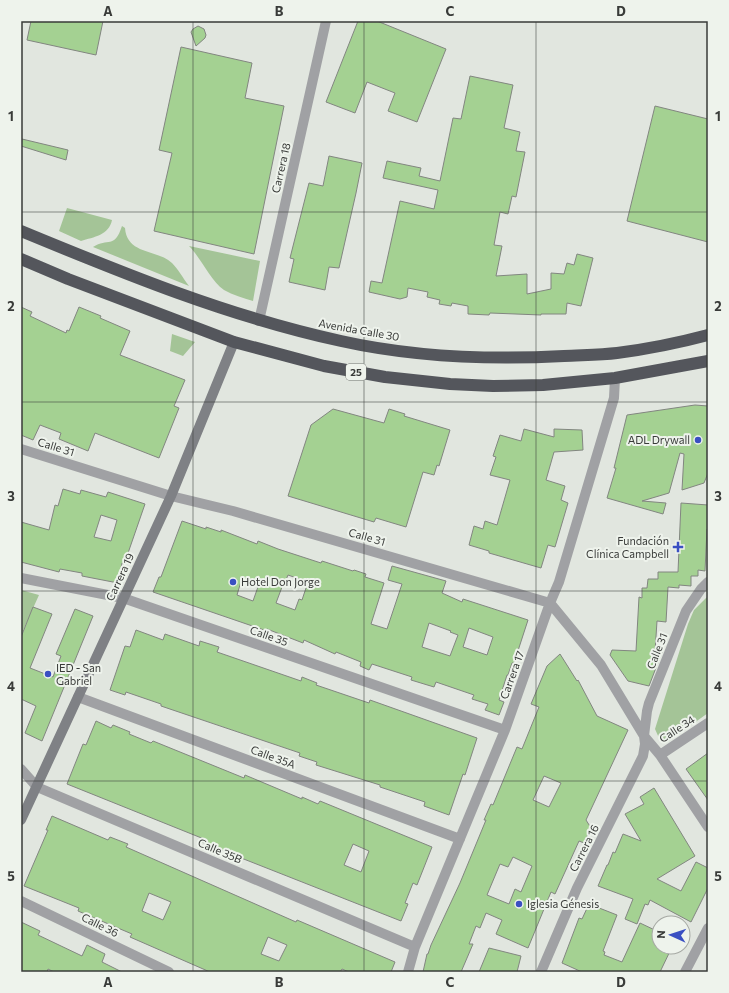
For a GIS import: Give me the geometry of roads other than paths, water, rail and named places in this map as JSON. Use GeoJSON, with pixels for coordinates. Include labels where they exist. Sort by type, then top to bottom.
{"type":"FeatureCollection","features":[{"type":"Feature","properties":{"kind":"highway","name":"Avenida Calle 30"},"geometry":{"type":"LineString","coordinates":[[21,231],[210,305],[259,320],[342,342],[409,352],[476,358],[545,357],[616,353],[684,342],[708,335]]}},
{"type":"Feature","properties":{"kind":"highway","name":"25"},"geometry":{"type":"LineString","coordinates":[[21,259],[68,279],[234,342],[324,366],[385,377],[450,384],[493,386],[543,385],[615,378],[708,361]]}},
{"type":"Feature","properties":{"kind":"street","name":"Carrera 18"},"geometry":{"type":"LineString","coordinates":[[259,320],[326,21]]}},
{"type":"Feature","properties":{"kind":"street","name":"Carrera 19"},"geometry":{"type":"LineString","coordinates":[[21,820],[170,496],[234,342]]}},
{"type":"Feature","properties":{"kind":"street","name":"Carrera 17"},"geometry":{"type":"LineString","coordinates":[[408,972],[415,947],[504,730],[559,582],[614,398],[615,378]]}},
{"type":"Feature","properties":{"kind":"street","name":"Calle 31"},"geometry":{"type":"LineString","coordinates":[[21,449],[170,496],[234,510],[550,603]]}},
{"type":"Feature","properties":{"kind":"street","name":"Calle 35"},"geometry":{"type":"LineString","coordinates":[[21,578],[123,598],[504,730]]}},
{"type":"Feature","properties":{"kind":"street","name":"Calle 31"},"geometry":{"type":"LineString","coordinates":[[644,736],[647,711],[686,612],[701,589],[708,582]]}},
{"type":"Feature","properties":{"kind":"street"},"geometry":{"type":"LineString","coordinates":[[550,603],[601,665],[644,736],[660,755],[708,827]]}},
{"type":"Feature","properties":{"kind":"street","name":"Calle 35A"},"geometry":{"type":"LineString","coordinates":[[78,697],[460,839]]}},
{"type":"Feature","properties":{"kind":"street","name":"Calle 34"},"geometry":{"type":"LineString","coordinates":[[660,755],[708,723]]}},
{"type":"Feature","properties":{"kind":"street","name":"Carrera 16"},"geometry":{"type":"LineString","coordinates":[[541,972],[577,888],[643,756],[646,744],[644,736]]}},
{"type":"Feature","properties":{"kind":"street","name":"Calle 35B"},"geometry":{"type":"LineString","coordinates":[[21,769],[37,787],[415,947]]}},
{"type":"Feature","properties":{"kind":"street","name":"Calle 36"},"geometry":{"type":"LineString","coordinates":[[21,900],[169,972]]}},
{"type":"Feature","properties":{"kind":"street"},"geometry":{"type":"LineString","coordinates":[[685,972],[708,928]]}},
{"type":"Feature","properties":{"kind":"place","name":"ADL Drywall"},"geometry":{"type":"Point","coordinates":[698,440]}},
{"type":"Feature","properties":{"kind":"place","name":"Fundación Clínica Campbell"},"geometry":{"type":"Point","coordinates":[678,547]}},
{"type":"Feature","properties":{"kind":"place","name":"Hotel Don Jorge"},"geometry":{"type":"Point","coordinates":[233,582]}},
{"type":"Feature","properties":{"kind":"place","name":"IED - San Gabriel"},"geometry":{"type":"Point","coordinates":[48,674]}},
{"type":"Feature","properties":{"kind":"place","name":"Iglesia Génesis"},"geometry":{"type":"Point","coordinates":[519,904]}}]}
